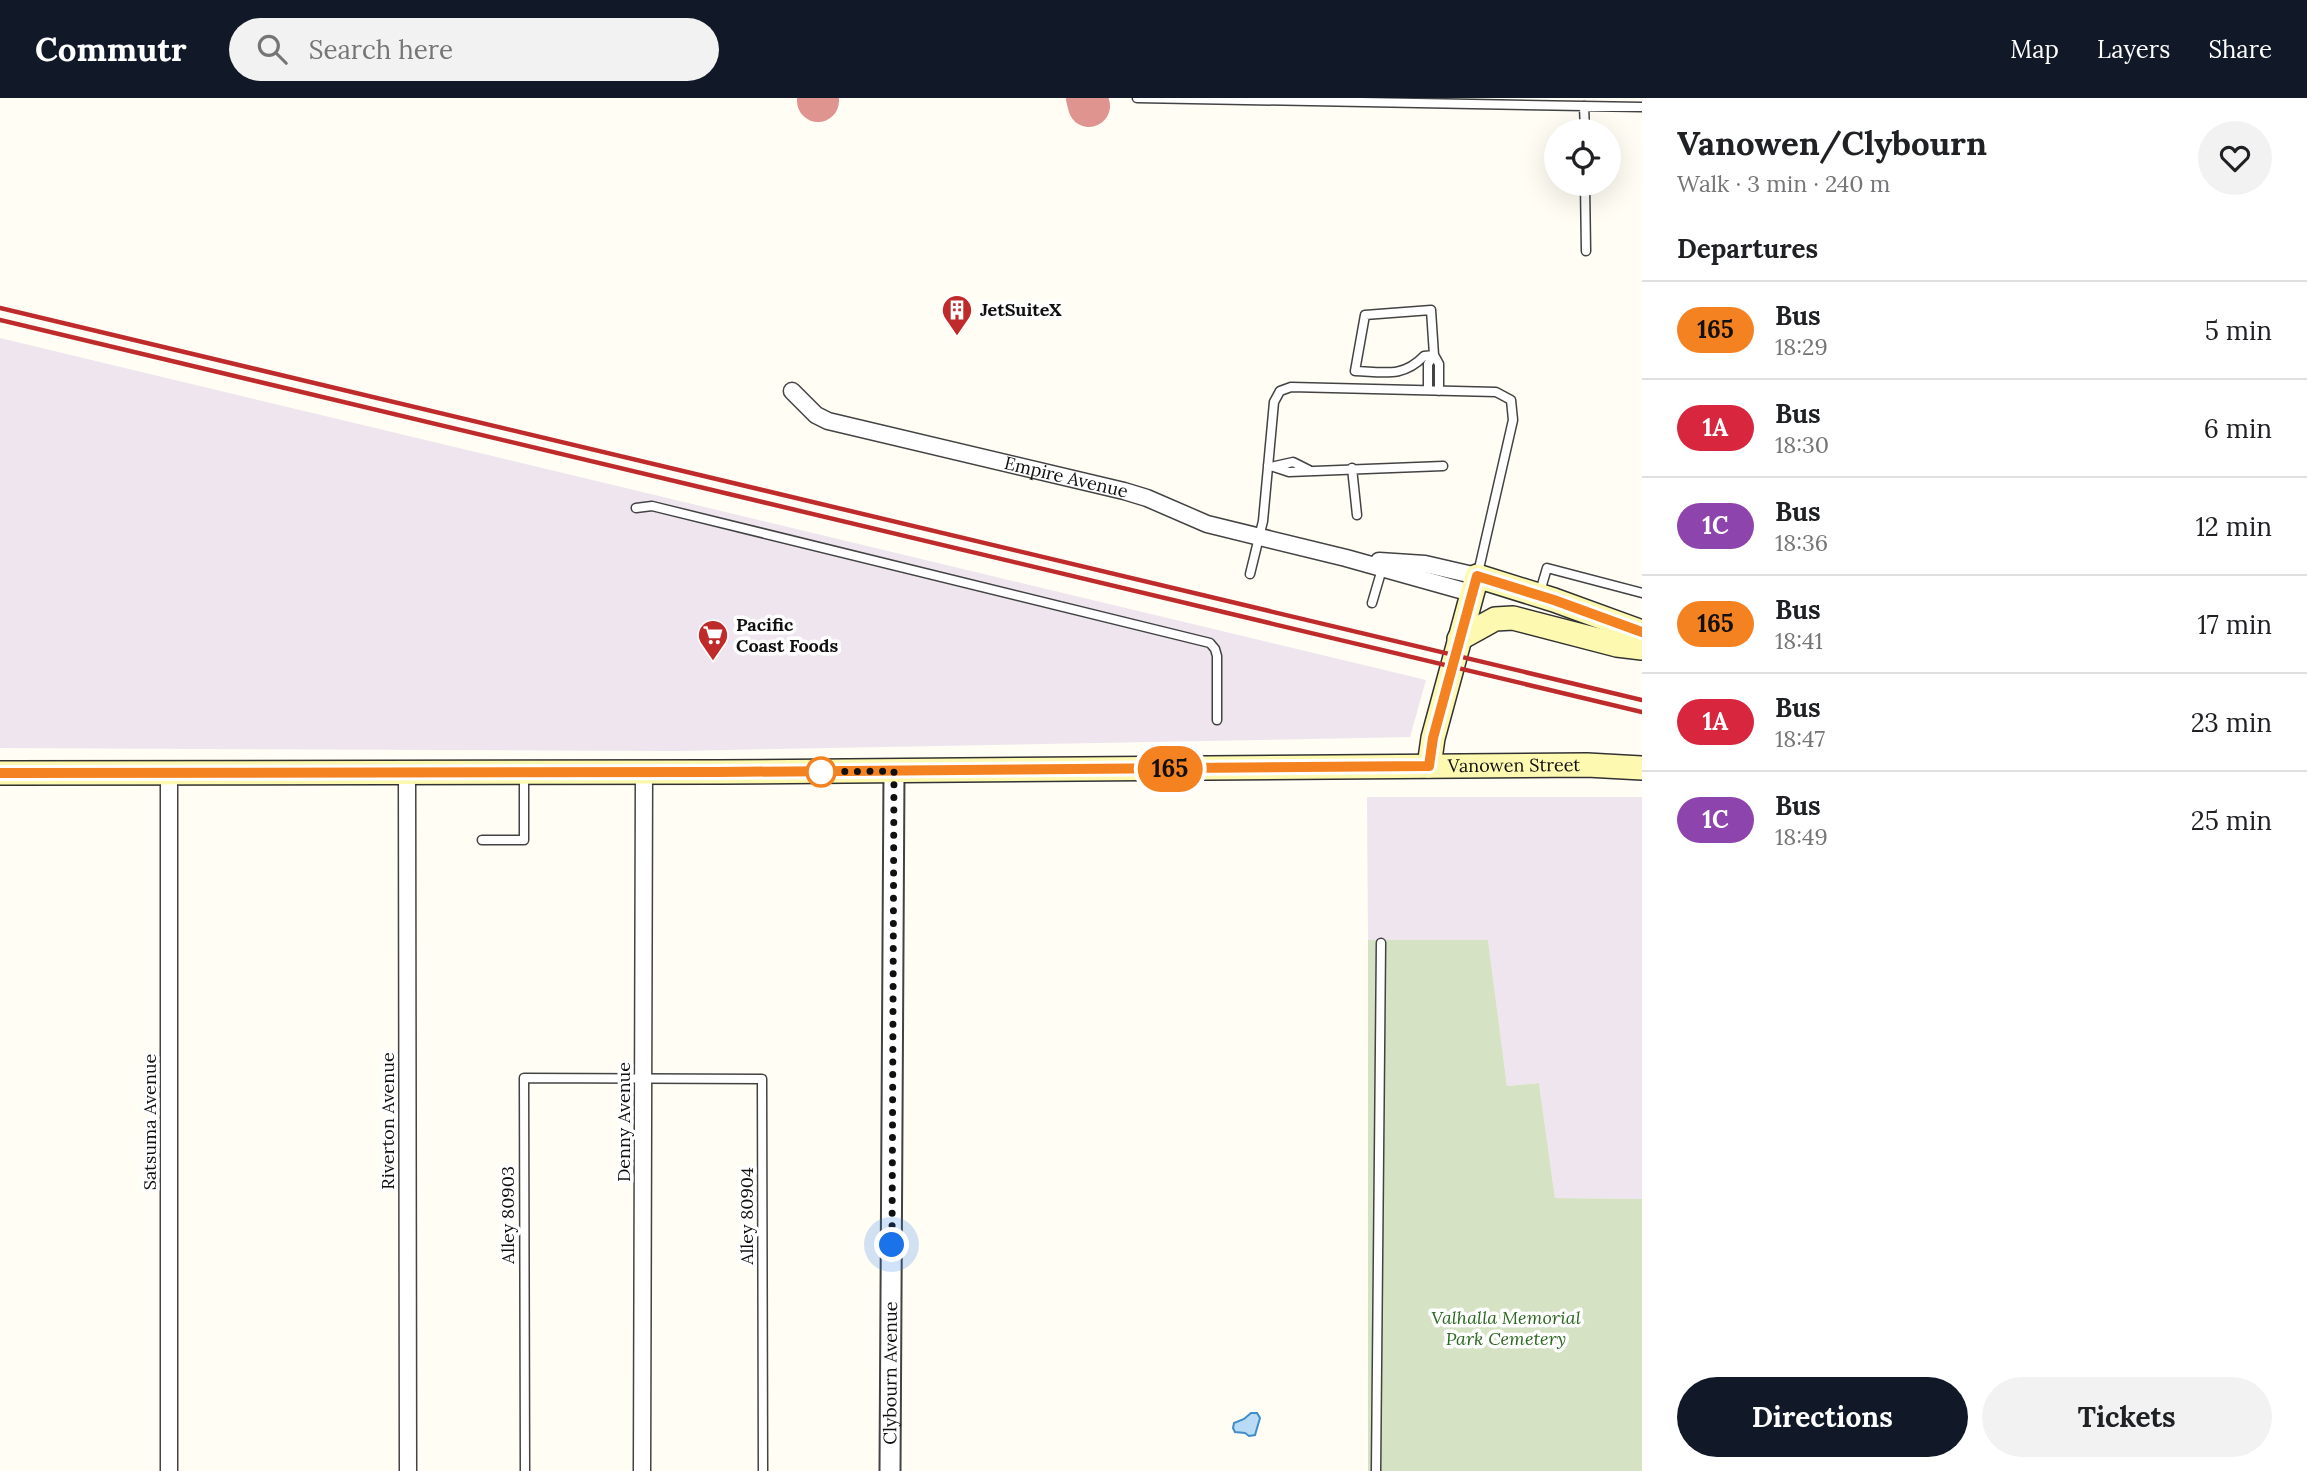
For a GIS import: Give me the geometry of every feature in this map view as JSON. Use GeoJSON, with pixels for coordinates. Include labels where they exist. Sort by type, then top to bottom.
{"type":"FeatureCollection","features":[{"type":"Feature","properties":{"kind":"main road","name":"Empire Avenue"},"geometry":{"type":"LineString","coordinates":[[1474,584],[1539,595],[1642,632]]}},
{"type":"Feature","properties":{"kind":"main road","name":"Empire Avenue"},"geometry":{"type":"LineString","coordinates":[[1474,584],[1642,647]]}},
{"type":"Feature","properties":{"kind":"main road"},"geometry":{"type":"LineString","coordinates":[[1429,766],[1433,738],[1474,584]]}},
{"type":"Feature","properties":{"kind":"main road"},"geometry":{"type":"LineString","coordinates":[[1459,639],[1495,619],[1513,618],[1617,645],[1642,647]]}},
{"type":"Feature","properties":{"kind":"main road","name":"Vanowen Street"},"geometry":{"type":"LineString","coordinates":[[0,773],[894,771],[1587,765],[1642,768]]}},
{"type":"Feature","properties":{"kind":"street","name":"Empire Avenue"},"geometry":{"type":"LineString","coordinates":[[792,391],[816,415],[828,421],[1124,491],[1196,520],[1382,569],[1474,584]]}},
{"type":"Feature","properties":{"kind":"street","name":"Empire Avenue"},"geometry":{"type":"LineString","coordinates":[[1346,558],[1425,564],[1474,584]]}},
{"type":"Feature","properties":{"kind":"street","name":"Riverton Avenue"},"geometry":{"type":"LineString","coordinates":[[407,771],[408,1471]]}},
{"type":"Feature","properties":{"kind":"street","name":"Clybourn Avenue"},"geometry":{"type":"LineString","coordinates":[[890,1471],[894,771]]}},
{"type":"Feature","properties":{"kind":"street","name":"Denny Avenue"},"geometry":{"type":"LineString","coordinates":[[642,1471],[644,772]]}},
{"type":"Feature","properties":{"kind":"street","name":"Satsuma Avenue"},"geometry":{"type":"LineString","coordinates":[[169,773],[169,1471]]}},
{"type":"Feature","properties":{"kind":"lane"},"geometry":{"type":"LineString","coordinates":[[1137,98],[1642,107]]}},
{"type":"Feature","properties":{"kind":"lane"},"geometry":{"type":"LineString","coordinates":[[1584,106],[1584,119]]}},
{"type":"Feature","properties":{"kind":"lane"},"geometry":{"type":"LineString","coordinates":[[1585,196],[1586,251]]}},
{"type":"Feature","properties":{"kind":"lane"},"geometry":{"type":"LineString","coordinates":[[1434,355],[1424,356],[1403,372],[1355,371],[1365,315],[1431,310],[1434,355],[1439,364],[1439,391]]}},
{"type":"Feature","properties":{"kind":"lane"},"geometry":{"type":"LineString","coordinates":[[1428,390],[1428,364],[1434,355]]}},
{"type":"Feature","properties":{"kind":"lane"},"geometry":{"type":"LineString","coordinates":[[1250,574],[1261,537],[1271,466],[1274,402],[1280,391],[1291,387],[1496,392],[1511,400],[1513,420],[1474,584]]}},
{"type":"Feature","properties":{"kind":"lane"},"geometry":{"type":"LineString","coordinates":[[1271,466],[1289,472],[1443,466]]}},
{"type":"Feature","properties":{"kind":"lane"},"geometry":{"type":"LineString","coordinates":[[1352,468],[1357,515]]}},
{"type":"Feature","properties":{"kind":"lane"},"geometry":{"type":"LineString","coordinates":[[636,508],[652,506],[1210,643],[1217,656],[1217,720]]}},
{"type":"Feature","properties":{"kind":"lane"},"geometry":{"type":"LineString","coordinates":[[1539,595],[1546,568],[1642,593]]}},
{"type":"Feature","properties":{"kind":"lane"},"geometry":{"type":"LineString","coordinates":[[1372,603],[1382,569]]}},
{"type":"Feature","properties":{"kind":"lane"},"geometry":{"type":"LineString","coordinates":[[482,839],[524,840],[524,772]]}},
{"type":"Feature","properties":{"kind":"lane"},"geometry":{"type":"LineString","coordinates":[[1377,1471],[1381,943]]}},
{"type":"Feature","properties":{"kind":"lane","name":"Alley 80903"},"geometry":{"type":"LineString","coordinates":[[525,1471],[524,1078],[644,1078]]}},
{"type":"Feature","properties":{"kind":"lane","name":"Alley 80904"},"geometry":{"type":"LineString","coordinates":[[644,1078],[762,1079],[763,1471]]}},
{"type":"Feature","properties":{"kind":"shaded area"},"geometry":{"type":"Polygon","coordinates":[[[0,338],[1426,680],[1410,737],[675,751],[0,748],[0,338]]]}},
{"type":"Feature","properties":{"kind":"shaded area"},"geometry":{"type":"Polygon","coordinates":[[[1367,797],[1642,797],[1642,1199],[1555,1198],[1539,1083],[1507,1086],[1488,940],[1368,940],[1367,797]]]}},
{"type":"Feature","properties":{"kind":"green space","name":"Valhalla Memorial Park Cemetery"},"geometry":{"type":"Polygon","coordinates":[[[1368,940],[1488,940],[1507,1086],[1539,1083],[1555,1198],[1642,1199],[1642,1471],[1368,1471],[1368,940]]]}},
{"type":"Feature","properties":{"kind":"water"},"geometry":{"type":"Polygon","coordinates":[[[1251,1413],[1257,1413],[1260,1418],[1255,1435],[1235,1432],[1234,1423],[1251,1413]]]}},
{"type":"Feature","properties":{"kind":"taxiway"},"geometry":{"type":"LineString","coordinates":[[1087,98],[1089,106]]}},
{"type":"Feature","properties":{"kind":"railway"},"geometry":{"type":"LineString","coordinates":[[0,308],[1642,700]]}},
{"type":"Feature","properties":{"kind":"railway"},"geometry":{"type":"LineString","coordinates":[[0,320],[1642,712]]}},
{"type":"Feature","properties":{"kind":"bus line","name":"165"},"geometry":{"type":"LineString","coordinates":[[0,773],[719,772],[1429,766],[1433,738],[1477,576],[1642,632]]}},
{"type":"Feature","properties":{"kind":"place","name":"JetSuiteX"},"geometry":{"type":"Point","coordinates":[957,337]}},
{"type":"Feature","properties":{"kind":"place","name":"Pacific Coast Foods"},"geometry":{"type":"Point","coordinates":[713,662]}},
{"type":"Feature","properties":{"kind":"route"},"geometry":{"type":"LineString","coordinates":[[821,772],[814,772],[894,771],[892,1245]]}}]}
